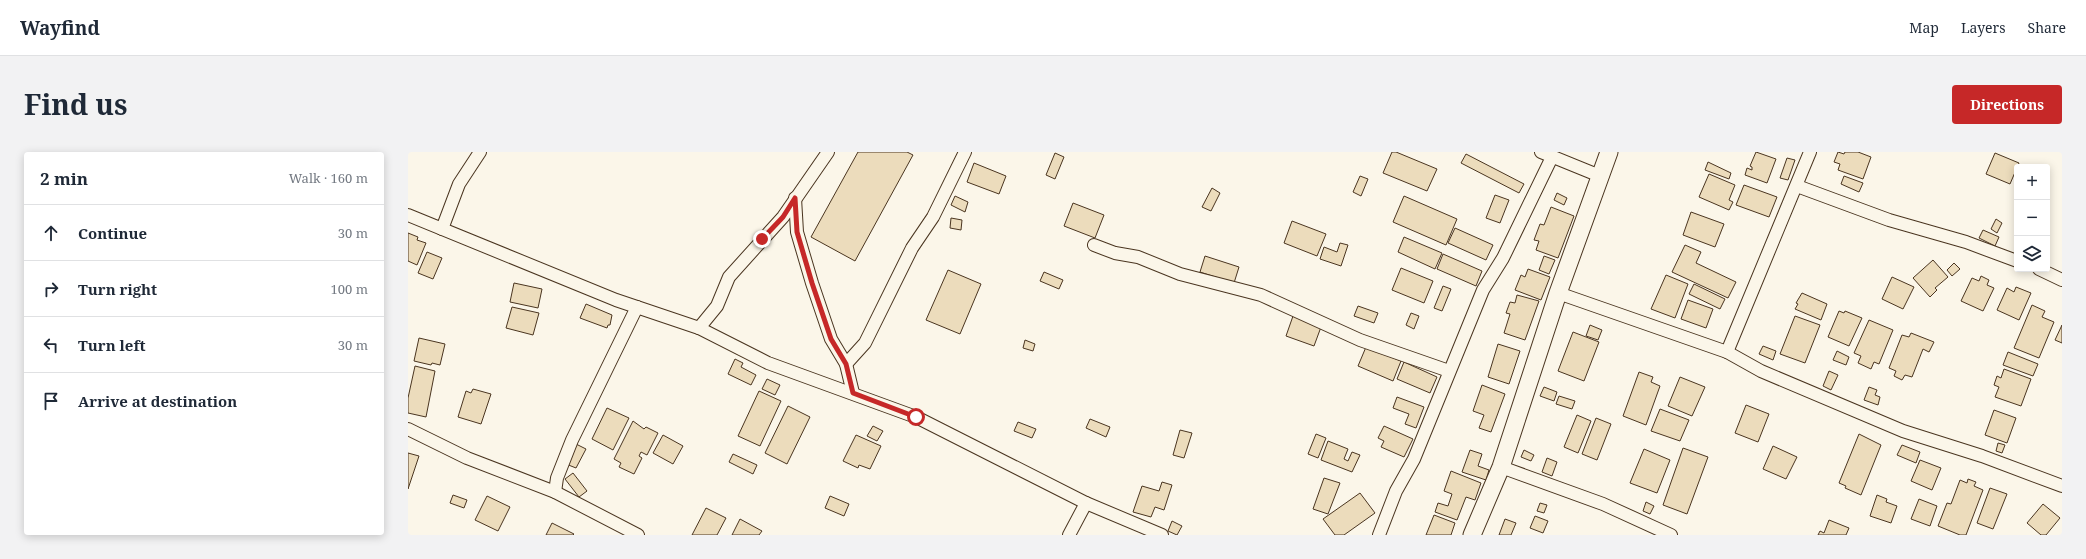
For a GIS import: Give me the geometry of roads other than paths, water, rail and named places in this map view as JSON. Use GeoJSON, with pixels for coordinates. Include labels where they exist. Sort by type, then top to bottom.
{"type":"FeatureCollection","features":[{"type":"Feature","properties":{"kind":"street"},"geometry":{"type":"LineString","coordinates":[[442,229],[459,184],[480,152]]}},
{"type":"Feature","properties":{"kind":"street"},"geometry":{"type":"LineString","coordinates":[[699,328],[716,306],[729,277],[783,217],[828,152]]}},
{"type":"Feature","properties":{"kind":"street"},"geometry":{"type":"LineString","coordinates":[[846,364],[865,343],[912,248],[933,217],[965,152]]}},
{"type":"Feature","properties":{"kind":"street"},"geometry":{"type":"LineString","coordinates":[[1541,152],[1600,176]]}},
{"type":"Feature","properties":{"kind":"street"},"geometry":{"type":"LineString","coordinates":[[1472,535],[1501,467],[1558,293],[1609,152]]}},
{"type":"Feature","properties":{"kind":"street"},"geometry":{"type":"LineString","coordinates":[[1727,352],[1810,152]]}},
{"type":"Feature","properties":{"kind":"street"},"geometry":{"type":"LineString","coordinates":[[1380,535],[1396,492],[1414,459],[1483,290],[1503,258],[1552,157]]}},
{"type":"Feature","properties":{"kind":"street"},"geometry":{"type":"LineString","coordinates":[[1797,186],[1889,220],[1966,242],[2014,260]]}},
{"type":"Feature","properties":{"kind":"street"},"geometry":{"type":"LineString","coordinates":[[795,198],[797,232],[812,283],[831,339],[846,364],[853,393]]}},
{"type":"Feature","properties":{"kind":"street"},"geometry":{"type":"LineString","coordinates":[[408,215],[616,300],[699,328],[768,363],[916,417],[1086,503],[1162,535]]}},
{"type":"Feature","properties":{"kind":"street"},"geometry":{"type":"LineString","coordinates":[[1094,245],[1115,253],[1138,257],[1180,274],[1261,295],[1360,340],[1449,371]]}},
{"type":"Feature","properties":{"kind":"street"},"geometry":{"type":"LineString","coordinates":[[2045,272],[2062,280]]}},
{"type":"Feature","properties":{"kind":"street"},"geometry":{"type":"LineString","coordinates":[[1558,293],[1727,352],[1761,371],[1903,431],[1982,456],[2062,486]]}},
{"type":"Feature","properties":{"kind":"street"},"geometry":{"type":"LineString","coordinates":[[555,492],[557,478],[572,440],[637,307]]}},
{"type":"Feature","properties":{"kind":"street"},"geometry":{"type":"LineString","coordinates":[[408,429],[467,458],[555,492],[638,535]]}},
{"type":"Feature","properties":{"kind":"street"},"geometry":{"type":"LineString","coordinates":[[1501,467],[1603,504],[1656,532],[1671,535]]}},
{"type":"Feature","properties":{"kind":"street"},"geometry":{"type":"LineString","coordinates":[[1069,535],[1086,503]]}}]}
